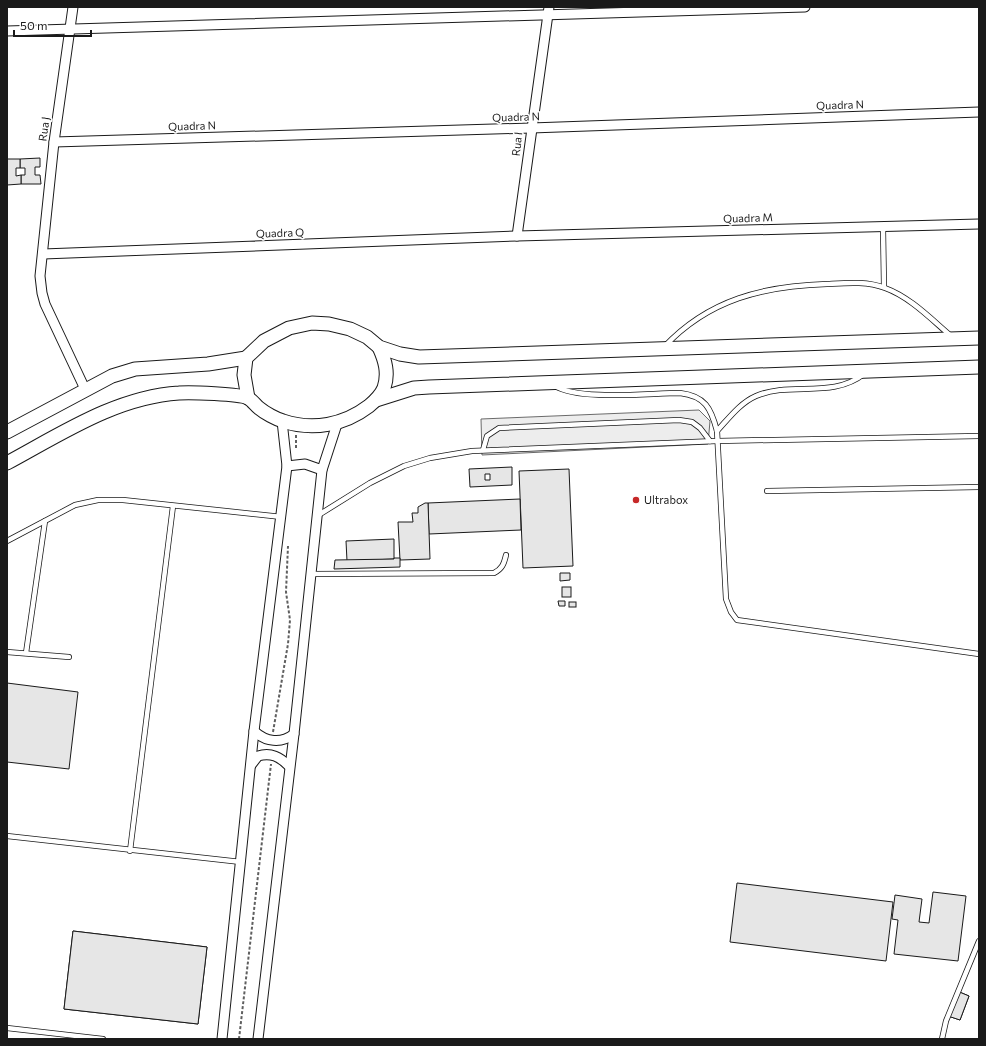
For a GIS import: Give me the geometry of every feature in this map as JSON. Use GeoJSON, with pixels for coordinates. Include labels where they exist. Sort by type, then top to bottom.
{"type":"FeatureCollection","features":[{"type":"Feature","properties":{"kind":"main road"},"geometry":{"type":"LineString","coordinates":[[7,432],[112,376],[135,369],[208,364],[246,358],[264,341],[289,328],[312,324],[329,324],[350,329],[368,337],[379,347],[400,354],[419,357],[979,338]]}},
{"type":"Feature","properties":{"kind":"main road"},"geometry":{"type":"LineString","coordinates":[[246,358],[244,375],[248,398],[261,410],[282,421],[305,425],[337,424],[359,413],[376,400],[384,388],[386,375],[385,361],[379,347]]}},
{"type":"Feature","properties":{"kind":"main road"},"geometry":{"type":"LineString","coordinates":[[376,400],[414,388],[979,367]]}},
{"type":"Feature","properties":{"kind":"main road"},"geometry":{"type":"LineString","coordinates":[[7,463],[99,413],[145,398],[179,393],[248,398]]}},
{"type":"Feature","properties":{"kind":"street","name":"Rua J"},"geometry":{"type":"LineString","coordinates":[[73,7],[54,142],[40,276],[45,304],[85,390]]}},
{"type":"Feature","properties":{"kind":"street"},"geometry":{"type":"LineString","coordinates":[[7,31],[70,30],[549,11],[805,7]]}},
{"type":"Feature","properties":{"kind":"street","name":"Rua I"},"geometry":{"type":"LineString","coordinates":[[517,236],[531,128],[549,11]]}},
{"type":"Feature","properties":{"kind":"street","name":"Quadra N"},"geometry":{"type":"LineString","coordinates":[[54,142],[531,128],[979,112]]}},
{"type":"Feature","properties":{"kind":"street","name":"Quadra M"},"geometry":{"type":"LineString","coordinates":[[517,236],[979,224]]}},
{"type":"Feature","properties":{"kind":"street","name":"Quadra Q"},"geometry":{"type":"LineString","coordinates":[[43,254],[517,236]]}},
{"type":"Feature","properties":{"kind":"street"},"geometry":{"type":"LineString","coordinates":[[222,1039],[254,731],[282,517],[287,466],[282,421]]}},
{"type":"Feature","properties":{"kind":"street"},"geometry":{"type":"LineString","coordinates":[[258,1039],[289,766],[294,734],[322,470],[337,424]]}},
{"type":"Feature","properties":{"kind":"street"},"geometry":{"type":"LineString","coordinates":[[287,466],[305,464],[322,470]]}},
{"type":"Feature","properties":{"kind":"street"},"geometry":{"type":"LineString","coordinates":[[254,731],[262,737],[271,740],[286,740],[294,734]]}},
{"type":"Feature","properties":{"kind":"street"},"geometry":{"type":"LineString","coordinates":[[251,765],[258,756],[272,754],[283,760],[289,766]]}},
{"type":"Feature","properties":{"kind":"lane"},"geometry":{"type":"LineString","coordinates":[[883,227],[884,288]]}},
{"type":"Feature","properties":{"kind":"lane"},"geometry":{"type":"LineString","coordinates":[[663,348],[680,330],[701,316],[745,295],[780,287],[806,284],[863,284],[884,288],[903,297],[954,338]]}},
{"type":"Feature","properties":{"kind":"lane"},"geometry":{"type":"LineString","coordinates":[[717,431],[733,413],[756,396],[772,392],[837,387],[849,384],[868,371]]}},
{"type":"Feature","properties":{"kind":"lane"},"geometry":{"type":"LineString","coordinates":[[549,382],[565,391],[582,395],[680,393],[693,395],[702,400],[709,408],[717,431],[726,599],[731,612],[737,620],[979,654]]}},
{"type":"Feature","properties":{"kind":"lane"},"geometry":{"type":"LineString","coordinates":[[483,450],[487,436],[500,428],[650,420],[679,420],[692,422],[700,428],[710,441]]}},
{"type":"Feature","properties":{"kind":"lane"},"geometry":{"type":"LineString","coordinates":[[316,517],[370,483],[404,466],[430,458],[483,450],[710,441],[979,436]]}},
{"type":"Feature","properties":{"kind":"lane"},"geometry":{"type":"LineString","coordinates":[[767,491],[979,487]]}},
{"type":"Feature","properties":{"kind":"lane"},"geometry":{"type":"LineString","coordinates":[[7,541],[75,505],[98,500],[123,500],[282,517]]}},
{"type":"Feature","properties":{"kind":"lane"},"geometry":{"type":"LineString","coordinates":[[130,851],[173,506]]}},
{"type":"Feature","properties":{"kind":"lane"},"geometry":{"type":"LineString","coordinates":[[26,653],[45,521]]}},
{"type":"Feature","properties":{"kind":"lane"},"geometry":{"type":"LineString","coordinates":[[310,574],[494,573],[504,564],[506,555]]}},
{"type":"Feature","properties":{"kind":"lane"},"geometry":{"type":"LineString","coordinates":[[7,652],[69,657]]}},
{"type":"Feature","properties":{"kind":"lane"},"geometry":{"type":"LineString","coordinates":[[7,836],[130,851],[241,862]]}},
{"type":"Feature","properties":{"kind":"lane"},"geometry":{"type":"LineString","coordinates":[[942,1039],[946,1021],[979,941]]}},
{"type":"Feature","properties":{"kind":"lane"},"geometry":{"type":"LineString","coordinates":[[7,1028],[103,1039]]}},
{"type":"Feature","properties":{"kind":"shaded area"},"geometry":{"type":"Polygon","coordinates":[[[699,410],[710,421],[708,444],[482,455],[481,419],[699,410]]]}},
{"type":"Feature","properties":{"kind":"building"},"geometry":{"type":"Polygon","coordinates":[[[40,158],[40,167],[35,167],[35,175],[40,175],[41,184],[21,184],[21,175],[25,175],[25,168],[20,168],[20,159],[40,158]]]}},
{"type":"Feature","properties":{"kind":"building"},"geometry":{"type":"Polygon","coordinates":[[[7,159],[20,159],[20,168],[16,168],[16,176],[21,175],[21,184],[7,185],[7,159]]]}},
{"type":"Feature","properties":{"kind":"building"},"geometry":{"type":"Polygon","coordinates":[[[512,467],[512,485],[470,487],[469,469],[512,467]],[[485,474],[485,480],[490,480],[490,474],[485,474]]]}},
{"type":"Feature","properties":{"kind":"building"},"geometry":{"type":"Polygon","coordinates":[[[569,469],[573,566],[523,568],[519,471],[569,469]]]}},
{"type":"Feature","properties":{"kind":"building"},"geometry":{"type":"Polygon","coordinates":[[[520,499],[521,530],[429,534],[428,503],[520,499]]]}},
{"type":"Feature","properties":{"kind":"building"},"geometry":{"type":"Polygon","coordinates":[[[428,503],[430,559],[400,560],[398,522],[413,522],[412,513],[418,513],[418,507],[428,503]]]}},
{"type":"Feature","properties":{"kind":"building"},"geometry":{"type":"Polygon","coordinates":[[[394,539],[394,559],[347,561],[346,541],[394,539]]]}},
{"type":"Feature","properties":{"kind":"building"},"geometry":{"type":"Polygon","coordinates":[[[400,558],[400,567],[334,569],[335,560],[400,558]]]}},
{"type":"Feature","properties":{"kind":"building"},"geometry":{"type":"Polygon","coordinates":[[[560,573],[570,573],[570,580],[560,581],[560,573]]]}},
{"type":"Feature","properties":{"kind":"building"},"geometry":{"type":"Polygon","coordinates":[[[562,587],[571,587],[571,597],[562,597],[562,587]]]}},
{"type":"Feature","properties":{"kind":"building"},"geometry":{"type":"Polygon","coordinates":[[[558,601],[565,601],[565,606],[559,606],[558,601]]]}},
{"type":"Feature","properties":{"kind":"building"},"geometry":{"type":"Polygon","coordinates":[[[569,602],[576,602],[576,607],[569,607],[569,602]]]}},
{"type":"Feature","properties":{"kind":"building"},"geometry":{"type":"Polygon","coordinates":[[[7,683],[78,692],[69,769],[7,762],[7,683]]]}},
{"type":"Feature","properties":{"kind":"building"},"geometry":{"type":"Polygon","coordinates":[[[737,883],[893,902],[886,961],[730,942],[737,883]]]}},
{"type":"Feature","properties":{"kind":"building"},"geometry":{"type":"Polygon","coordinates":[[[933,892],[966,896],[958,961],[894,954],[898,920],[892,919],[895,895],[922,899],[919,922],[929,923],[933,892]]]}},
{"type":"Feature","properties":{"kind":"building"},"geometry":{"type":"Polygon","coordinates":[[[73,931],[207,947],[198,1024],[64,1009],[73,931]]]}},
{"type":"Feature","properties":{"kind":"building"},"geometry":{"type":"Polygon","coordinates":[[[73,931],[207,947],[198,1024],[64,1009],[73,931]]]}},
{"type":"Feature","properties":{"kind":"building"},"geometry":{"type":"Polygon","coordinates":[[[957,991],[969,996],[960,1020],[948,1016],[957,991]]]}},
{"type":"Feature","properties":{"kind":"building"},"geometry":{"type":"Polygon","coordinates":[[[957,991],[969,996],[960,1020],[948,1016],[957,991]]]}},
{"type":"Feature","properties":{"kind":"place","name":"Ultrabox"},"geometry":{"type":"Point","coordinates":[636,500]}}]}
